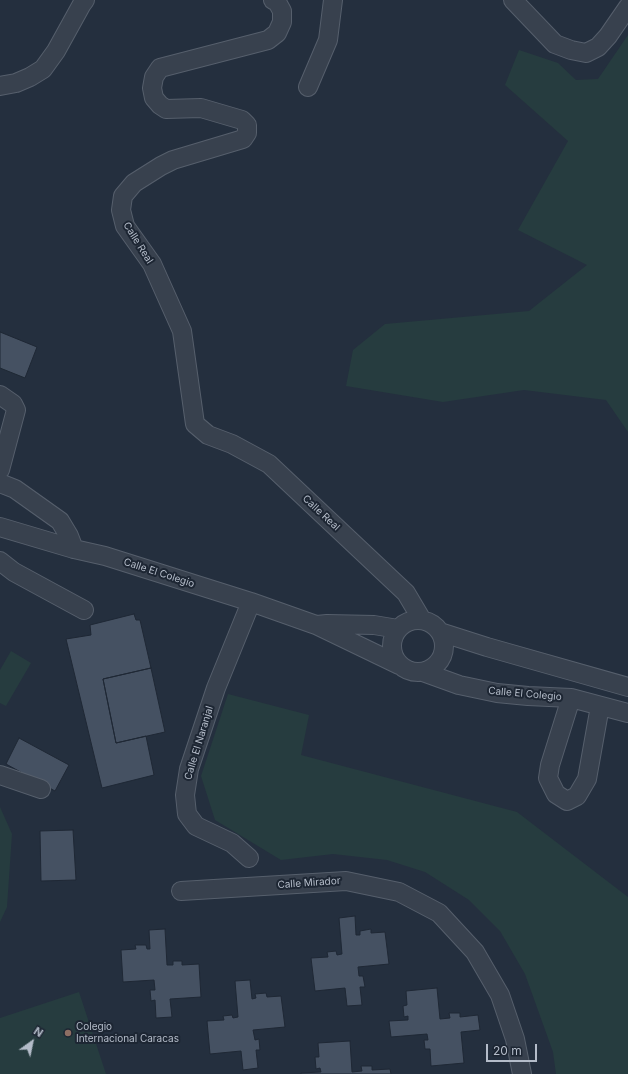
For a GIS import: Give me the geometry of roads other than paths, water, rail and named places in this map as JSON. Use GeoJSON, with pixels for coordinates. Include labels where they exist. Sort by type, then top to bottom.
{"type":"FeatureCollection","features":[{"type":"Feature","properties":{"kind":"street"},"geometry":{"type":"LineString","coordinates":[[0,86],[16,83],[30,78],[42,69],[56,52],[85,0]]}},
{"type":"Feature","properties":{"kind":"street","name":"Calle Real"},"geometry":{"type":"LineString","coordinates":[[273,0],[277,2],[282,11],[282,22],[277,33],[268,40],[160,68],[154,77],[152,88],[154,98],[160,105],[166,109],[201,108],[242,120],[248,125],[247,133],[243,139],[173,160],[161,166],[134,183],[123,196],[121,210],[125,226],[152,264],[182,331],[195,424],[208,435],[232,444],[269,464],[406,593],[422,620]]}},
{"type":"Feature","properties":{"kind":"street"},"geometry":{"type":"LineString","coordinates":[[308,87],[328,40],[333,0]]}},
{"type":"Feature","properties":{"kind":"street"},"geometry":{"type":"LineString","coordinates":[[513,0],[555,44],[571,50],[586,53],[598,47],[608,36],[628,7]]}},
{"type":"Feature","properties":{"kind":"street"},"geometry":{"type":"LineString","coordinates":[[0,395],[13,404],[16,410],[0,470]]}},
{"type":"Feature","properties":{"kind":"street"},"geometry":{"type":"LineString","coordinates":[[0,483],[15,489],[60,521],[69,536],[74,549]]}},
{"type":"Feature","properties":{"kind":"street","name":"Calle El Colegio"},"geometry":{"type":"LineString","coordinates":[[0,527],[74,549],[105,556],[251,602],[316,625],[399,665],[410,672],[423,672],[459,685],[497,693],[571,698],[628,713]]}},
{"type":"Feature","properties":{"kind":"street"},"geometry":{"type":"LineString","coordinates":[[0,561],[14,572],[84,610]]}},
{"type":"Feature","properties":{"kind":"street","name":"Calle El Naranjal"},"geometry":{"type":"LineString","coordinates":[[249,858],[232,843],[196,826],[188,814],[185,795],[189,769],[216,688],[251,602]]}},
{"type":"Feature","properties":{"kind":"street"},"geometry":{"type":"LineString","coordinates":[[399,665],[392,653],[391,647],[394,634],[398,629],[409,622],[422,620],[432,624],[440,632],[444,644],[442,657],[435,667],[423,672]]}},
{"type":"Feature","properties":{"kind":"street","name":"Calle El Colegio"},"geometry":{"type":"LineString","coordinates":[[316,625],[374,625],[398,629]]}},
{"type":"Feature","properties":{"kind":"street"},"geometry":{"type":"LineString","coordinates":[[440,632],[628,687]]}},
{"type":"Feature","properties":{"kind":"street"},"geometry":{"type":"LineString","coordinates":[[571,698],[550,765],[548,778],[556,794],[567,801],[577,796],[587,779],[600,706]]}},
{"type":"Feature","properties":{"kind":"street"},"geometry":{"type":"LineString","coordinates":[[0,775],[41,789]]}},
{"type":"Feature","properties":{"kind":"street","name":"Calle Mirador"},"geometry":{"type":"LineString","coordinates":[[181,891],[346,881],[399,892],[439,913],[475,952],[500,995],[515,1039],[522,1074]]}},
{"type":"Feature","properties":{"kind":"place","name":"Colegio Internacional Caracas"},"geometry":{"type":"Point","coordinates":[68,1033]}}]}
